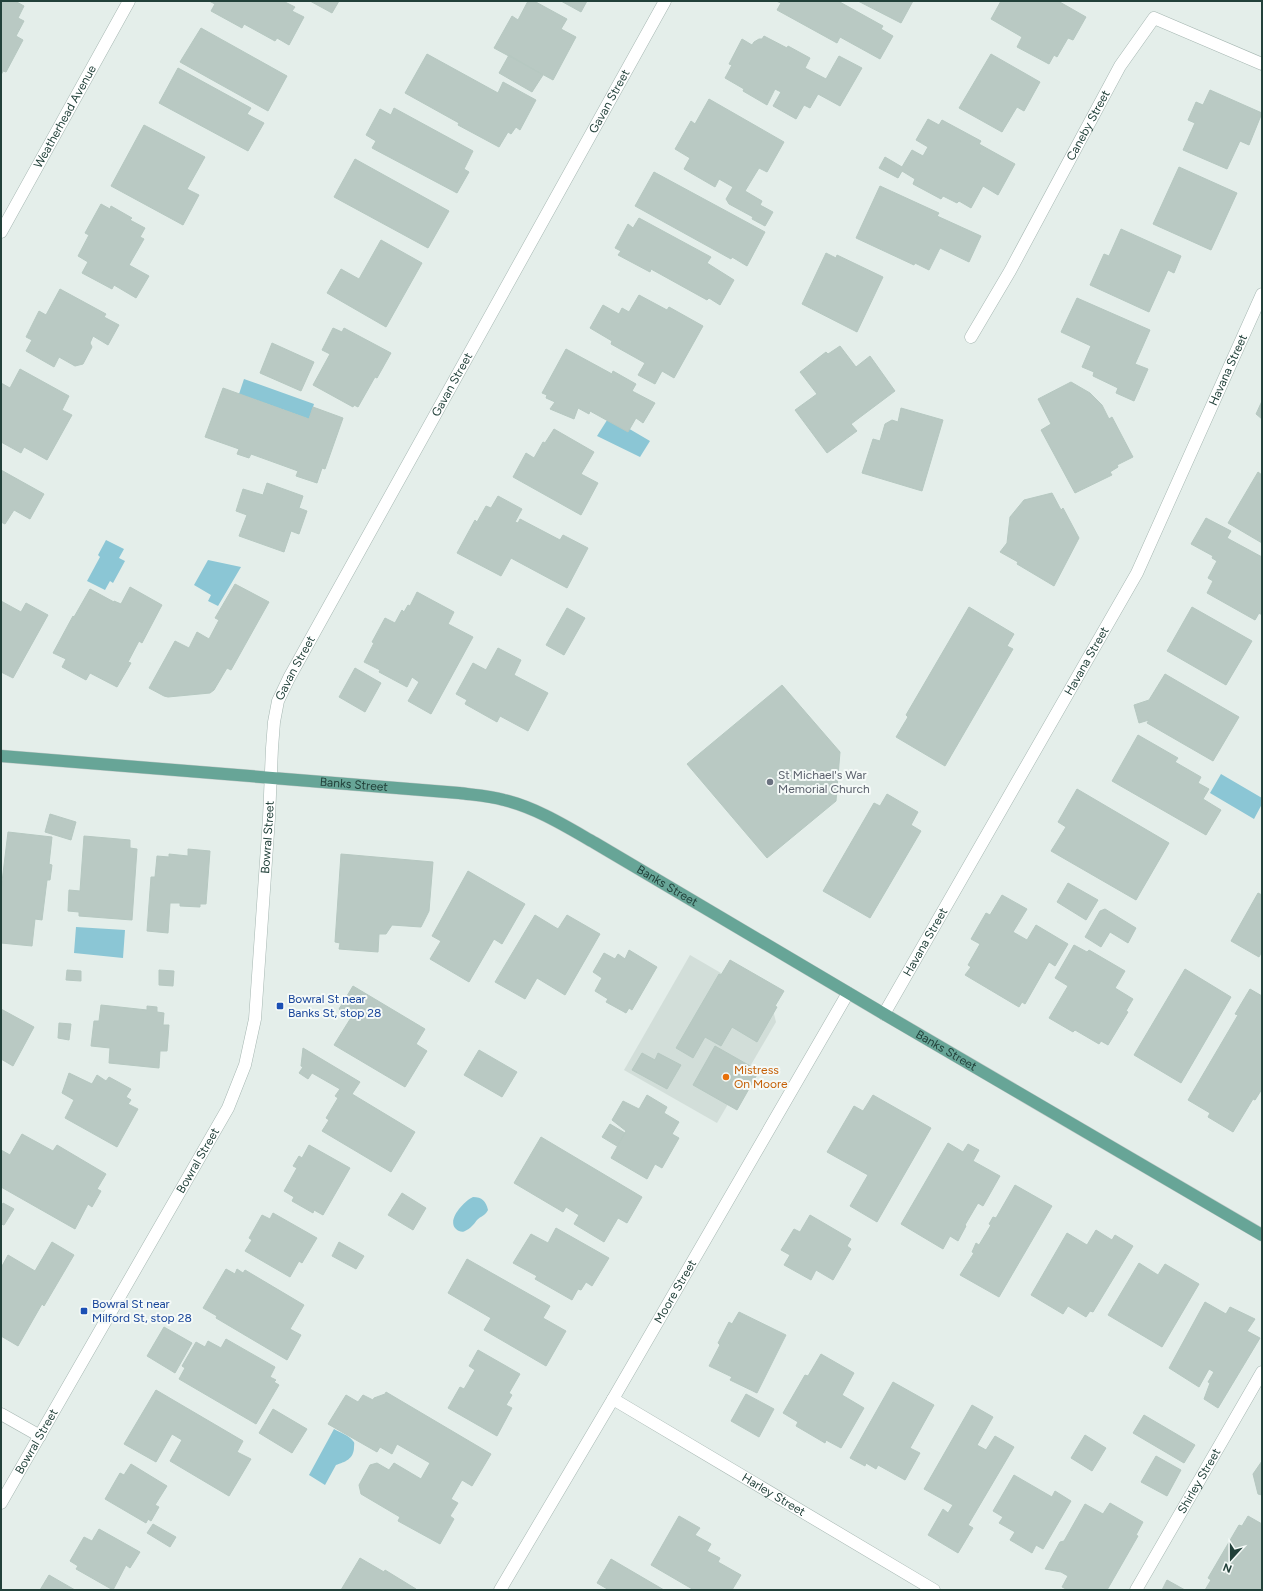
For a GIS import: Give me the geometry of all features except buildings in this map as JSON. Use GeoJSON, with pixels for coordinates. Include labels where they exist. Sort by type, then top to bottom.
{"type":"FeatureCollection","features":[{"type":"Feature","properties":{"kind":"main road","name":"Banks Street"},"geometry":{"type":"LineString","coordinates":[[1,756],[459,792],[505,800],[523,806],[552,818],[1262,1235]]}},
{"type":"Feature","properties":{"kind":"street","name":"Weatherhead Avenue"},"geometry":{"type":"LineString","coordinates":[[1,232],[129,1]]}},
{"type":"Feature","properties":{"kind":"street","name":"Gavan Street"},"geometry":{"type":"LineString","coordinates":[[270,778],[274,722],[278,701],[289,678],[665,1]]}},
{"type":"Feature","properties":{"kind":"street","name":"Caneby Street"},"geometry":{"type":"LineString","coordinates":[[971,337],[1010,271],[1120,66],[1154,18],[1262,64]]}},
{"type":"Feature","properties":{"kind":"street","name":"Havana Street"},"geometry":{"type":"LineString","coordinates":[[884,1014],[1137,573],[1262,294]]}},
{"type":"Feature","properties":{"kind":"street","name":"Bowral Street"},"geometry":{"type":"LineString","coordinates":[[1,1503],[228,1108],[245,1064],[256,1019],[269,818],[270,778]]}},
{"type":"Feature","properties":{"kind":"street","name":"Moore Street"},"geometry":{"type":"LineString","coordinates":[[500,1590],[613,1399],[848,993]]}},
{"type":"Feature","properties":{"kind":"street","name":"Shirley Street"},"geometry":{"type":"LineString","coordinates":[[1136,1590],[1262,1372]]}},
{"type":"Feature","properties":{"kind":"street","name":"Harley Street"},"geometry":{"type":"LineString","coordinates":[[613,1399],[934,1590]]}},
{"type":"Feature","properties":{"kind":"street"},"geometry":{"type":"LineString","coordinates":[[1,1414],[40,1436]]}},
{"type":"Feature","properties":{"kind":"shaded area"},"geometry":{"type":"Polygon","coordinates":[[[690,955],[771,1002],[776,1022],[717,1123],[624,1070],[690,955]]]}},
{"type":"Feature","properties":{"kind":"water"},"geometry":{"type":"Polygon","coordinates":[[[244,379],[314,404],[309,419],[239,394],[244,379]]]}},
{"type":"Feature","properties":{"kind":"water"},"geometry":{"type":"Polygon","coordinates":[[[609,417],[650,441],[640,457],[597,436],[609,417]]]}},
{"type":"Feature","properties":{"kind":"water"},"geometry":{"type":"Polygon","coordinates":[[[106,540],[124,549],[119,558],[125,561],[113,583],[110,581],[105,590],[87,581],[100,557],[98,555],[106,540]]]}},
{"type":"Feature","properties":{"kind":"water"},"geometry":{"type":"Polygon","coordinates":[[[208,560],[241,567],[218,606],[208,601],[211,595],[194,585],[208,560]]]}},
{"type":"Feature","properties":{"kind":"water"},"geometry":{"type":"Polygon","coordinates":[[[1221,774],[1262,798],[1262,804],[1254,819],[1210,793],[1221,774]]]}},
{"type":"Feature","properties":{"kind":"water"},"geometry":{"type":"Polygon","coordinates":[[[76,927],[125,930],[123,958],[74,953],[76,927]]]}},
{"type":"Feature","properties":{"kind":"water"},"geometry":{"type":"Polygon","coordinates":[[[473,1197],[483,1200],[488,1210],[486,1214],[477,1220],[469,1229],[464,1232],[460,1231],[453,1223],[454,1218],[460,1207],[473,1197]]]}},
{"type":"Feature","properties":{"kind":"water"},"geometry":{"type":"Polygon","coordinates":[[[334,1429],[352,1439],[354,1443],[354,1451],[351,1457],[343,1463],[336,1465],[325,1485],[309,1475],[334,1429]]]}},
{"type":"Feature","properties":{"kind":"place","name":"St Michael's War Memorial Church"},"geometry":{"type":"Point","coordinates":[770,782]}},
{"type":"Feature","properties":{"kind":"place","name":"Bowral St near Banks St, stop 28"},"geometry":{"type":"Point","coordinates":[280,1006]}},
{"type":"Feature","properties":{"kind":"place","name":"Mistress On Moore"},"geometry":{"type":"Point","coordinates":[726,1077]}},
{"type":"Feature","properties":{"kind":"place","name":"Bowral St near Milford St, stop 28"},"geometry":{"type":"Point","coordinates":[84,1311]}}]}
